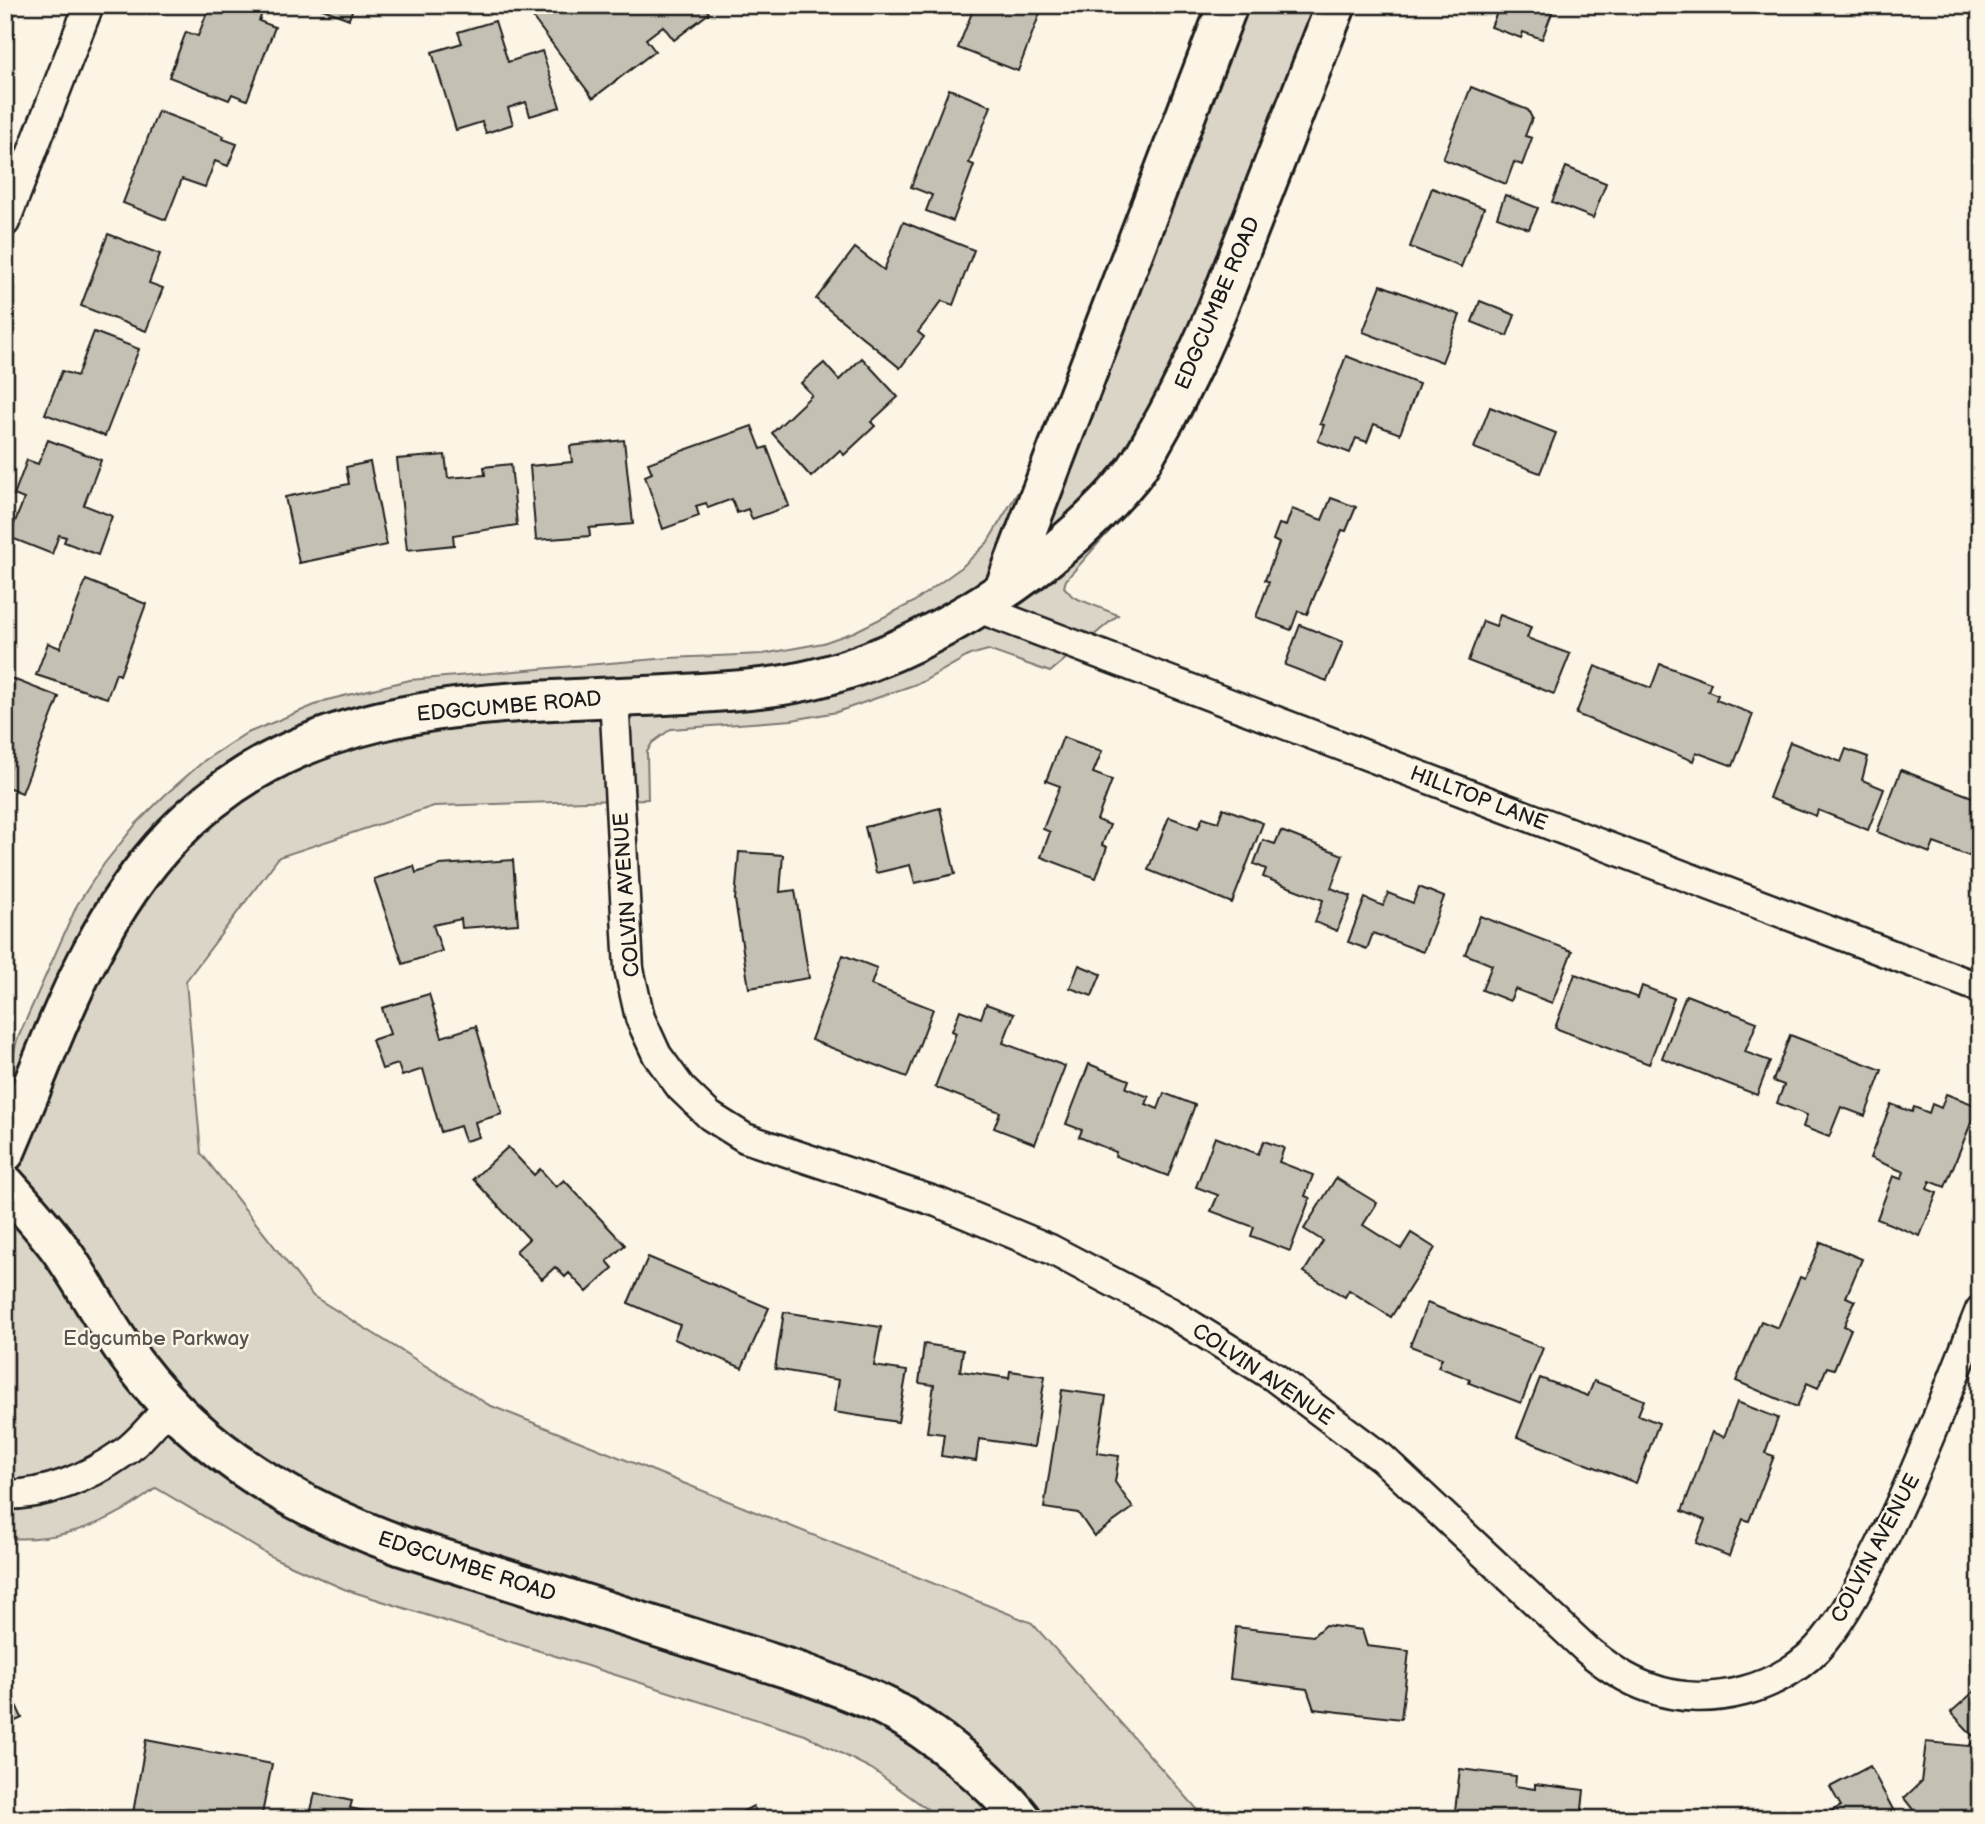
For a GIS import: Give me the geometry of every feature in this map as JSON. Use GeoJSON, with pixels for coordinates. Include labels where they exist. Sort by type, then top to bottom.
{"type":"FeatureCollection","features":[{"type":"Feature","properties":{"kind":"street"},"geometry":{"type":"LineString","coordinates":[[5,222],[89,5]]}},
{"type":"Feature","properties":{"kind":"street"},"geometry":{"type":"LineString","coordinates":[[992,597],[1228,5]]}},
{"type":"Feature","properties":{"kind":"street","name":"EDGCUMBE ROAD"},"geometry":{"type":"LineString","coordinates":[[5,1152],[58,1025],[109,919],[133,883],[174,834],[226,790],[273,759],[334,732],[390,717],[457,707],[771,687],[826,676],[937,631],[992,597],[1076,536],[1134,473],[1166,419],[1207,338],[1336,5]]}},
{"type":"Feature","properties":{"kind":"street","name":"HILLTOP LANE"},"geometry":{"type":"LineString","coordinates":[[992,597],[1980,988]]}},
{"type":"Feature","properties":{"kind":"street","name":"COLVIN AVENUE"},"geometry":{"type":"LineString","coordinates":[[614,697],[629,970],[640,1018],[657,1055],[691,1098],[710,1116],[745,1138],[937,1202],[1050,1249],[1170,1311],[1274,1377],[1382,1458],[1587,1650],[1614,1672],[1651,1689],[1691,1697],[1731,1695],[1770,1682],[1805,1660],[1824,1642],[1865,1575],[1901,1503],[1980,1310]]}},
{"type":"Feature","properties":{"kind":"street","name":"EDGCUMBE ROAD"},"geometry":{"type":"LineString","coordinates":[[5,1184],[57,1245],[135,1366],[170,1406],[219,1449],[276,1491],[340,1523],[402,1546],[802,1672],[891,1710],[972,1770],[1022,1819]]}},
{"type":"Feature","properties":{"kind":"street"},"geometry":{"type":"LineString","coordinates":[[5,1495],[56,1488],[124,1453],[170,1406]]}},
{"type":"Feature","properties":{"kind":"green space","name":"Edgcumbe Parkway"},"geometry":{"type":"Polygon","coordinates":[[[1207,5],[1356,5],[1233,326],[1191,417],[1134,503],[1066,580],[1064,587],[1073,597],[1118,615],[1050,672],[988,650],[970,655],[922,682],[837,712],[792,720],[671,729],[652,743],[647,752],[648,799],[434,806],[279,857],[186,981],[201,1153],[313,1296],[489,1405],[1032,1623],[1206,1819],[941,1819],[872,1769],[805,1735],[344,1589],[274,1558],[156,1488],[121,1512],[85,1528],[46,1537],[5,1538],[5,1091],[17,1040],[77,905],[104,864],[136,824],[205,760],[245,734],[327,700],[410,680],[669,658],[763,654],[823,643],[854,632],[912,603],[962,567],[987,543],[1027,477],[1207,5]]]}},
{"type":"Feature","properties":{"kind":"building"},"geometry":{"type":"Polygon","coordinates":[[[210,5],[248,5],[263,11],[259,21],[275,27],[247,100],[232,94],[229,100],[169,77],[186,32],[198,36],[210,5]]]}},
{"type":"Feature","properties":{"kind":"building"},"geometry":{"type":"Polygon","coordinates":[[[312,5],[354,5],[349,19],[312,5]]]}},
{"type":"Feature","properties":{"kind":"building"},"geometry":{"type":"Polygon","coordinates":[[[542,5],[703,5],[709,13],[674,40],[663,26],[646,39],[655,51],[593,98],[530,14],[542,5]]]}},
{"type":"Feature","properties":{"kind":"building"},"geometry":{"type":"Polygon","coordinates":[[[975,5],[1043,5],[1018,71],[958,48],[975,5]]]}},
{"type":"Feature","properties":{"kind":"building"},"geometry":{"type":"Polygon","coordinates":[[[1500,5],[1555,5],[1542,39],[1523,32],[1521,38],[1491,27],[1500,5]]]}},
{"type":"Feature","properties":{"kind":"building"},"geometry":{"type":"Polygon","coordinates":[[[495,21],[508,62],[542,51],[560,107],[530,116],[526,102],[508,108],[513,124],[486,133],[482,122],[456,130],[432,52],[462,43],[458,32],[495,21]]]}},
{"type":"Feature","properties":{"kind":"building"},"geometry":{"type":"Polygon","coordinates":[[[1471,87],[1528,110],[1532,118],[1525,136],[1532,138],[1522,165],[1514,162],[1506,184],[1443,159],[1471,87]]]}},
{"type":"Feature","properties":{"kind":"building"},"geometry":{"type":"Polygon","coordinates":[[[949,89],[991,106],[969,163],[974,165],[953,221],[926,211],[932,195],[911,187],[949,89]]]}},
{"type":"Feature","properties":{"kind":"building"},"geometry":{"type":"Polygon","coordinates":[[[158,111],[224,136],[223,139],[237,144],[228,166],[215,161],[205,187],[182,179],[166,220],[123,203],[158,111]]]}},
{"type":"Feature","properties":{"kind":"building"},"geometry":{"type":"Polygon","coordinates":[[[1566,167],[1606,183],[1593,218],[1552,202],[1566,167]]]}},
{"type":"Feature","properties":{"kind":"building"},"geometry":{"type":"Polygon","coordinates":[[[1432,188],[1484,208],[1461,267],[1410,247],[1432,188]]]}},
{"type":"Feature","properties":{"kind":"building"},"geometry":{"type":"Polygon","coordinates":[[[1505,195],[1538,208],[1529,229],[1497,217],[1505,195]]]}},
{"type":"Feature","properties":{"kind":"building"},"geometry":{"type":"Polygon","coordinates":[[[903,222],[974,250],[953,305],[942,301],[918,332],[924,337],[900,368],[816,299],[855,248],[884,270],[903,222]]]}},
{"type":"Feature","properties":{"kind":"building"},"geometry":{"type":"Polygon","coordinates":[[[108,234],[160,254],[149,283],[163,288],[146,331],[81,306],[108,234]]]}},
{"type":"Feature","properties":{"kind":"building"},"geometry":{"type":"Polygon","coordinates":[[[1381,285],[1460,315],[1442,362],[1363,332],[1381,285]]]}},
{"type":"Feature","properties":{"kind":"building"},"geometry":{"type":"Polygon","coordinates":[[[1480,301],[1515,315],[1507,336],[1472,322],[1480,301]]]}},
{"type":"Feature","properties":{"kind":"building"},"geometry":{"type":"Polygon","coordinates":[[[94,332],[139,349],[105,436],[45,414],[62,371],[77,376],[94,332]]]}},
{"type":"Feature","properties":{"kind":"building"},"geometry":{"type":"Polygon","coordinates":[[[1346,356],[1419,384],[1400,434],[1374,424],[1367,442],[1356,438],[1350,453],[1318,441],[1324,425],[1320,424],[1346,356]]]}},
{"type":"Feature","properties":{"kind":"building"},"geometry":{"type":"Polygon","coordinates":[[[862,358],[898,397],[871,422],[875,426],[844,455],[840,450],[811,477],[772,433],[812,395],[801,383],[824,363],[839,380],[862,358]]]}},
{"type":"Feature","properties":{"kind":"building"},"geometry":{"type":"Polygon","coordinates":[[[1490,407],[1556,433],[1540,473],[1474,448],[1490,407]]]}},
{"type":"Feature","properties":{"kind":"building"},"geometry":{"type":"Polygon","coordinates":[[[752,426],[761,449],[767,447],[789,506],[752,519],[748,509],[737,513],[732,499],[708,508],[706,503],[696,506],[699,516],[663,529],[645,476],[652,473],[648,463],[752,426]]]}},
{"type":"Feature","properties":{"kind":"building"},"geometry":{"type":"Polygon","coordinates":[[[48,440],[101,460],[84,505],[112,516],[98,555],[64,542],[66,537],[59,535],[52,554],[9,537],[24,499],[14,495],[27,460],[38,464],[48,440]]]}},
{"type":"Feature","properties":{"kind":"building"},"geometry":{"type":"Polygon","coordinates":[[[624,440],[633,524],[589,528],[590,536],[536,540],[530,466],[572,462],[570,446],[624,440]]]}},
{"type":"Feature","properties":{"kind":"building"},"geometry":{"type":"Polygon","coordinates":[[[445,455],[448,478],[485,475],[484,467],[511,464],[517,525],[453,535],[454,545],[407,550],[397,459],[445,455]]]}},
{"type":"Feature","properties":{"kind":"building"},"geometry":{"type":"Polygon","coordinates":[[[370,462],[387,545],[299,563],[285,497],[349,484],[346,467],[370,462]]]}},
{"type":"Feature","properties":{"kind":"building"},"geometry":{"type":"Polygon","coordinates":[[[1331,498],[1356,507],[1346,531],[1342,530],[1307,614],[1298,611],[1291,630],[1256,617],[1269,582],[1265,580],[1279,543],[1273,540],[1279,524],[1286,526],[1292,509],[1322,520],[1331,498]]]}},
{"type":"Feature","properties":{"kind":"building"},"geometry":{"type":"Polygon","coordinates":[[[86,580],[146,604],[120,675],[116,673],[107,698],[36,675],[48,643],[60,648],[86,580]]]}},
{"type":"Feature","properties":{"kind":"building"},"geometry":{"type":"Polygon","coordinates":[[[1500,615],[1531,627],[1527,638],[1570,654],[1554,694],[1468,661],[1483,621],[1496,626],[1500,615]]]}},
{"type":"Feature","properties":{"kind":"building"},"geometry":{"type":"Polygon","coordinates":[[[1300,625],[1343,642],[1327,681],[1285,665],[1300,625]]]}},
{"type":"Feature","properties":{"kind":"building"},"geometry":{"type":"Polygon","coordinates":[[[1660,664],[1711,683],[1708,691],[1718,695],[1716,700],[1753,714],[1733,766],[1696,752],[1693,761],[1576,714],[1595,666],[1651,688],[1660,664]]]}},
{"type":"Feature","properties":{"kind":"building"},"geometry":{"type":"Polygon","coordinates":[[[5,676],[59,697],[22,793],[5,786],[5,676]]]}},
{"type":"Feature","properties":{"kind":"building"},"geometry":{"type":"Polygon","coordinates":[[[1063,737],[1102,751],[1093,773],[1112,780],[1097,820],[1110,825],[1102,845],[1107,847],[1096,878],[1041,857],[1050,832],[1043,829],[1060,786],[1046,781],[1063,737]]]}},
{"type":"Feature","properties":{"kind":"building"},"geometry":{"type":"Polygon","coordinates":[[[1790,742],[1841,762],[1846,749],[1868,757],[1862,780],[1884,789],[1868,830],[1818,810],[1816,816],[1769,798],[1790,742]]]}},
{"type":"Feature","properties":{"kind":"building"},"geometry":{"type":"Polygon","coordinates":[[[1901,770],[1980,800],[1980,828],[1969,856],[1934,843],[1930,853],[1877,832],[1901,770]]]}},
{"type":"Feature","properties":{"kind":"building"},"geometry":{"type":"Polygon","coordinates":[[[940,808],[955,874],[915,883],[910,865],[876,873],[865,827],[940,808]]]}},
{"type":"Feature","properties":{"kind":"building"},"geometry":{"type":"Polygon","coordinates":[[[1223,808],[1263,823],[1232,903],[1148,870],[1169,817],[1198,828],[1203,817],[1218,822],[1223,808]]]}},
{"type":"Feature","properties":{"kind":"building"},"geometry":{"type":"Polygon","coordinates":[[[1281,831],[1343,855],[1331,888],[1351,896],[1337,931],[1315,922],[1323,900],[1263,877],[1266,869],[1254,864],[1263,840],[1275,844],[1281,831]]]}},
{"type":"Feature","properties":{"kind":"building"},"geometry":{"type":"Polygon","coordinates":[[[739,852],[783,855],[780,892],[795,890],[809,978],[749,988],[735,900],[739,852]]]}},
{"type":"Feature","properties":{"kind":"building"},"geometry":{"type":"Polygon","coordinates":[[[513,860],[518,924],[462,928],[461,919],[433,925],[442,951],[403,964],[374,879],[414,866],[416,873],[440,865],[513,860]]]}},
{"type":"Feature","properties":{"kind":"building"},"geometry":{"type":"Polygon","coordinates":[[[1419,887],[1444,897],[1423,952],[1373,933],[1367,949],[1348,942],[1365,898],[1383,906],[1388,893],[1413,903],[1419,887]]]}},
{"type":"Feature","properties":{"kind":"building"},"geometry":{"type":"Polygon","coordinates":[[[1480,916],[1572,951],[1552,1003],[1515,989],[1510,1001],[1482,990],[1492,965],[1465,954],[1480,916]]]}},
{"type":"Feature","properties":{"kind":"building"},"geometry":{"type":"Polygon","coordinates":[[[843,955],[877,968],[871,985],[933,1009],[907,1077],[811,1040],[843,955]]]}},
{"type":"Feature","properties":{"kind":"building"},"geometry":{"type":"Polygon","coordinates":[[[1079,965],[1101,974],[1092,996],[1070,988],[1079,965]]]}},
{"type":"Feature","properties":{"kind":"building"},"geometry":{"type":"Polygon","coordinates":[[[1575,974],[1638,998],[1642,986],[1674,998],[1649,1064],[1555,1028],[1575,974]]]}},
{"type":"Feature","properties":{"kind":"building"},"geometry":{"type":"Polygon","coordinates":[[[429,994],[442,1037],[476,1026],[502,1114],[475,1122],[479,1137],[465,1141],[460,1126],[441,1132],[423,1069],[402,1076],[398,1064],[382,1069],[372,1040],[390,1034],[382,1008],[429,994]]]}},
{"type":"Feature","properties":{"kind":"building"},"geometry":{"type":"Polygon","coordinates":[[[1686,995],[1757,1022],[1745,1052],[1770,1061],[1757,1095],[1662,1058],[1686,995]]]}},
{"type":"Feature","properties":{"kind":"building"},"geometry":{"type":"Polygon","coordinates":[[[986,1004],[1014,1014],[1003,1043],[1065,1066],[1035,1144],[994,1128],[1000,1112],[935,1087],[956,1033],[952,1031],[960,1010],[981,1018],[986,1004]]]}},
{"type":"Feature","properties":{"kind":"building"},"geometry":{"type":"Polygon","coordinates":[[[1790,1035],[1882,1070],[1865,1116],[1841,1107],[1829,1137],[1803,1127],[1807,1115],[1777,1103],[1784,1085],[1773,1081],[1790,1035]]]}},
{"type":"Feature","properties":{"kind":"building"},"geometry":{"type":"Polygon","coordinates":[[[1089,1064],[1129,1080],[1126,1088],[1149,1097],[1146,1104],[1158,1109],[1164,1093],[1195,1105],[1168,1176],[1115,1156],[1116,1152],[1079,1137],[1082,1130],[1066,1124],[1089,1064]]]}},
{"type":"Feature","properties":{"kind":"building"},"geometry":{"type":"Polygon","coordinates":[[[1946,1094],[1978,1106],[1945,1187],[1930,1181],[1927,1189],[1937,1193],[1920,1236],[1877,1219],[1893,1176],[1901,1179],[1904,1172],[1870,1158],[1891,1104],[1912,1112],[1914,1107],[1929,1113],[1932,1104],[1941,1108],[1946,1094]]]}},
{"type":"Feature","properties":{"kind":"building"},"geometry":{"type":"Polygon","coordinates":[[[1215,1137],[1258,1154],[1264,1141],[1284,1148],[1279,1162],[1313,1175],[1305,1196],[1310,1198],[1290,1251],[1251,1236],[1254,1227],[1211,1211],[1218,1195],[1196,1187],[1215,1137]]]}},
{"type":"Feature","properties":{"kind":"building"},"geometry":{"type":"Polygon","coordinates":[[[508,1147],[534,1175],[540,1169],[556,1187],[564,1180],[625,1245],[607,1261],[613,1268],[587,1292],[569,1273],[565,1277],[555,1267],[542,1279],[516,1251],[529,1239],[473,1179],[508,1147]]]}},
{"type":"Feature","properties":{"kind":"building"},"geometry":{"type":"Polygon","coordinates":[[[1336,1178],[1377,1203],[1363,1225],[1401,1249],[1411,1233],[1435,1248],[1391,1317],[1349,1290],[1345,1297],[1304,1272],[1323,1241],[1304,1229],[1336,1178]]]}},
{"type":"Feature","properties":{"kind":"building"},"geometry":{"type":"Polygon","coordinates":[[[1821,1242],[1862,1259],[1846,1297],[1855,1301],[1844,1326],[1851,1329],[1834,1369],[1827,1367],[1818,1388],[1807,1383],[1797,1407],[1736,1381],[1761,1321],[1778,1328],[1800,1277],[1805,1279],[1821,1242]]]}},
{"type":"Feature","properties":{"kind":"building"},"geometry":{"type":"Polygon","coordinates":[[[648,1257],[769,1308],[742,1368],[674,1339],[680,1325],[628,1303],[648,1257]]]}},
{"type":"Feature","properties":{"kind":"building"},"geometry":{"type":"Polygon","coordinates":[[[1427,1303],[1543,1348],[1521,1403],[1469,1383],[1470,1379],[1438,1367],[1442,1358],[1410,1346],[1427,1303]]]}},
{"type":"Feature","properties":{"kind":"building"},"geometry":{"type":"Polygon","coordinates":[[[784,1312],[881,1327],[874,1366],[907,1371],[898,1422],[834,1412],[839,1380],[775,1369],[784,1312]]]}},
{"type":"Feature","properties":{"kind":"building"},"geometry":{"type":"Polygon","coordinates":[[[924,1344],[963,1350],[960,1371],[1009,1378],[1010,1371],[1045,1376],[1034,1447],[979,1439],[976,1461],[941,1456],[944,1434],[927,1432],[934,1385],[919,1383],[924,1344]]]}},
{"type":"Feature","properties":{"kind":"building"},"geometry":{"type":"Polygon","coordinates":[[[1540,1378],[1588,1396],[1594,1381],[1644,1400],[1638,1415],[1659,1423],[1636,1483],[1517,1437],[1540,1378]]]}},
{"type":"Feature","properties":{"kind":"building"},"geometry":{"type":"Polygon","coordinates":[[[1062,1390],[1106,1396],[1097,1453],[1119,1456],[1115,1482],[1133,1508],[1094,1536],[1078,1513],[1044,1508],[1062,1390]]]}},
{"type":"Feature","properties":{"kind":"building"},"geometry":{"type":"Polygon","coordinates":[[[1737,1402],[1778,1418],[1765,1453],[1774,1456],[1749,1521],[1743,1519],[1729,1556],[1696,1543],[1705,1520],[1682,1511],[1712,1432],[1724,1437],[1737,1402]]]}},
{"type":"Feature","properties":{"kind":"building"},"geometry":{"type":"Polygon","coordinates":[[[1325,1625],[1362,1630],[1367,1646],[1409,1651],[1401,1719],[1314,1709],[1307,1689],[1230,1679],[1236,1627],[1313,1636],[1325,1625]]]}},
{"type":"Feature","properties":{"kind":"building"},"geometry":{"type":"Polygon","coordinates":[[[5,1681],[22,1718],[5,1726],[5,1681]]]}},
{"type":"Feature","properties":{"kind":"building"},"geometry":{"type":"Polygon","coordinates":[[[1977,1689],[1980,1692],[1980,1819],[1918,1816],[1904,1798],[1921,1782],[1926,1742],[1969,1746],[1976,1739],[1951,1712],[1977,1689]]]}},
{"type":"Feature","properties":{"kind":"building"},"geometry":{"type":"Polygon","coordinates":[[[146,1740],[272,1764],[261,1819],[146,1819],[146,1816],[133,1813],[146,1740]]]}},
{"type":"Feature","properties":{"kind":"building"},"geometry":{"type":"Polygon","coordinates":[[[1870,1766],[1898,1819],[1816,1819],[1841,1806],[1830,1787],[1870,1766]]]}},
{"type":"Feature","properties":{"kind":"building"},"geometry":{"type":"Polygon","coordinates":[[[1460,1769],[1516,1776],[1515,1786],[1535,1789],[1535,1784],[1584,1790],[1581,1819],[1454,1819],[1460,1769]]]}},
{"type":"Feature","properties":{"kind":"building"},"geometry":{"type":"Polygon","coordinates":[[[315,1793],[352,1801],[350,1808],[402,1819],[309,1819],[315,1793]]]}},
{"type":"Feature","properties":{"kind":"building"},"geometry":{"type":"Polygon","coordinates":[[[753,1806],[760,1819],[729,1819],[753,1806]]]}}]}
